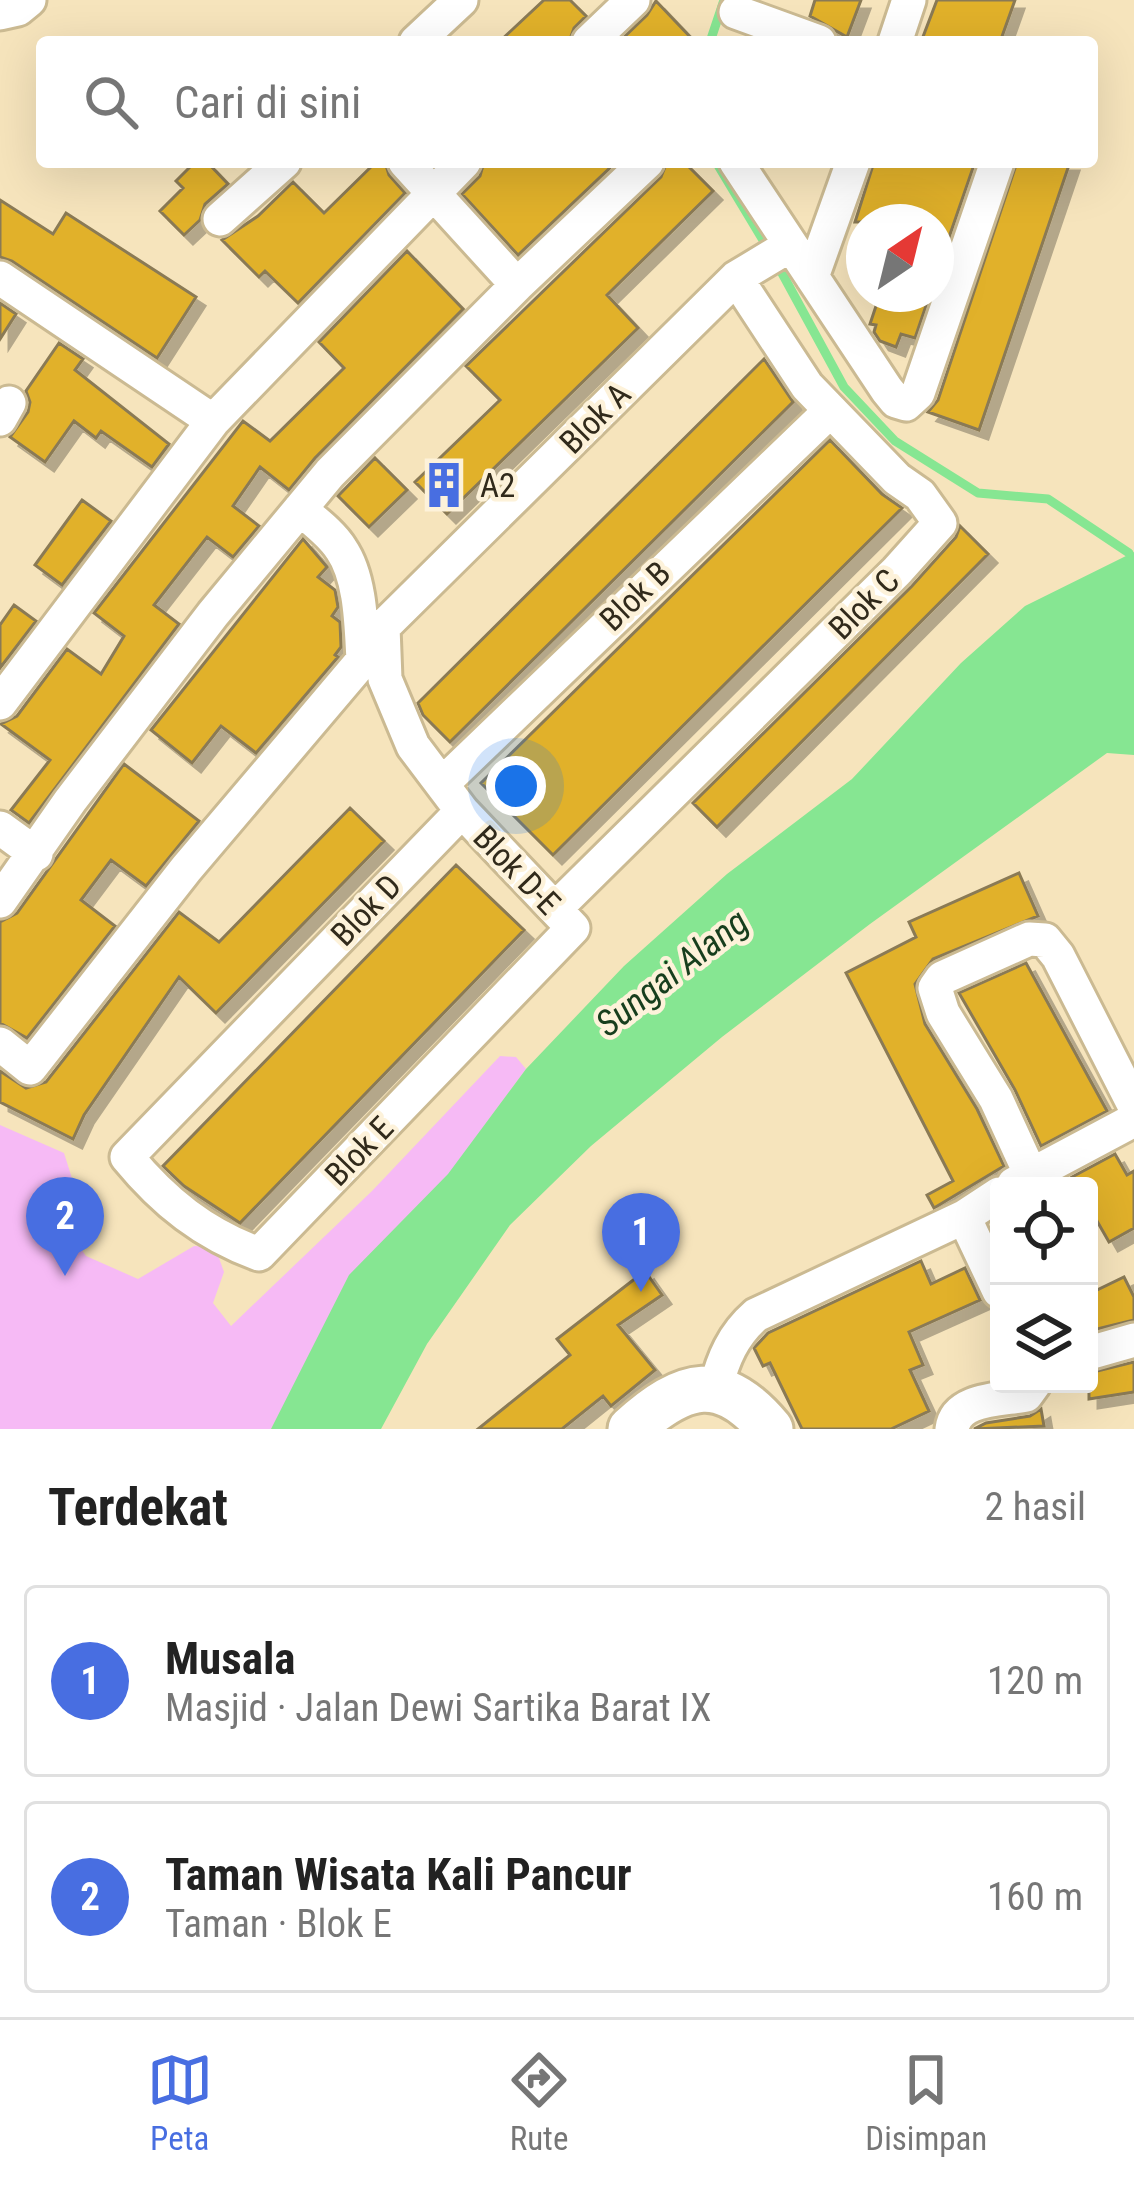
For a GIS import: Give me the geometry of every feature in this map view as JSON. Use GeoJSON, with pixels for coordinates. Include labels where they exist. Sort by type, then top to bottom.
{"type":"FeatureCollection","features":[{"type":"Feature","properties":{"kind":"street"},"geometry":{"type":"LineString","coordinates":[[422,36],[461,0]]}},
{"type":"Feature","properties":{"kind":"street"},"geometry":{"type":"LineString","coordinates":[[596,36],[633,0]]}},
{"type":"Feature","properties":{"kind":"street"},"geometry":{"type":"LineString","coordinates":[[897,36],[909,0]]}},
{"type":"Feature","properties":{"kind":"street"},"geometry":{"type":"LineString","coordinates":[[735,18],[798,36]]}},
{"type":"Feature","properties":{"kind":"street"},"geometry":{"type":"LineString","coordinates":[[220,218],[277,168]]}},
{"type":"Feature","properties":{"kind":"street"},"geometry":{"type":"LineString","coordinates":[[410,168],[517,285]]}},
{"type":"Feature","properties":{"kind":"street"},"geometry":{"type":"LineString","coordinates":[[0,703],[213,421],[458,168]]}},
{"type":"Feature","properties":{"kind":"street"},"geometry":{"type":"LineString","coordinates":[[0,901],[70,800],[213,614],[330,473],[641,168]]}},
{"type":"Feature","properties":{"kind":"street"},"geometry":{"type":"LineString","coordinates":[[738,168],[765,259],[812,277],[896,401],[906,404],[918,393],[995,168]]}},
{"type":"Feature","properties":{"kind":"street"},"geometry":{"type":"LineString","coordinates":[[812,277],[851,168]]}},
{"type":"Feature","properties":{"kind":"street","name":"Blok C"},"geometry":{"type":"LineString","coordinates":[[564,919],[940,523],[920,495],[897,479],[830,411],[782,351],[765,259]]}},
{"type":"Feature","properties":{"kind":"street","name":"Blok A"},"geometry":{"type":"LineString","coordinates":[[452,797],[412,746],[385,679],[383,627],[765,259]]}},
{"type":"Feature","properties":{"kind":"street"},"geometry":{"type":"LineString","coordinates":[[0,278],[213,421]]}},
{"type":"Feature","properties":{"kind":"street","name":"Blok B"},"geometry":{"type":"LineString","coordinates":[[452,797],[830,411]]}},
{"type":"Feature","properties":{"kind":"street"},"geometry":{"type":"LineString","coordinates":[[0,1044],[31,1067],[186,869],[363,660],[361,616],[346,556],[300,509]]}},
{"type":"Feature","properties":{"kind":"street","name":"Blok D-E"},"geometry":{"type":"LineString","coordinates":[[452,797],[564,919]]}},
{"type":"Feature","properties":{"kind":"street","name":"Blok D"},"geometry":{"type":"LineString","coordinates":[[128,1157],[452,797]]}},
{"type":"Feature","properties":{"kind":"street"},"geometry":{"type":"LineString","coordinates":[[0,829],[36,854]]}},
{"type":"Feature","properties":{"kind":"street","name":"Blok E"},"geometry":{"type":"LineString","coordinates":[[128,1157],[155,1191],[194,1223],[260,1254],[564,919]]}},
{"type":"Feature","properties":{"kind":"street"},"geometry":{"type":"LineString","coordinates":[[1019,1177],[996,1099],[943,1013],[935,988],[942,978],[1029,939],[1045,940],[1058,956],[1134,1105]]}},
{"type":"Feature","properties":{"kind":"street"},"geometry":{"type":"LineString","coordinates":[[1026,1177],[1134,1120]]}},
{"type":"Feature","properties":{"kind":"street"},"geometry":{"type":"LineString","coordinates":[[716,1388],[724,1357],[756,1315],[990,1200]]}},
{"type":"Feature","properties":{"kind":"street"},"geometry":{"type":"LineString","coordinates":[[964,1216],[996,1285]]}},
{"type":"Feature","properties":{"kind":"street"},"geometry":{"type":"LineString","coordinates":[[1098,1350],[1134,1340]]}},
{"type":"Feature","properties":{"kind":"street"},"geometry":{"type":"LineString","coordinates":[[631,1429],[669,1400],[716,1388],[736,1395],[770,1429]]}},
{"type":"Feature","properties":{"kind":"street"},"geometry":{"type":"LineString","coordinates":[[952,1429],[954,1416],[964,1407],[1027,1393]]}},
{"type":"Feature","properties":{"kind":"shaded area"},"geometry":{"type":"Polygon","coordinates":[[[500,1056],[516,1057],[526,1069],[302,1373],[271,1429],[0,1429],[0,1125],[64,1153],[76,1191],[66,1227],[86,1256],[138,1279],[194,1246],[215,1247],[224,1272],[213,1303],[231,1326],[372,1191],[500,1056]]]}},
{"type":"Feature","properties":{"kind":"water","name":"Sungai Alang"},"geometry":{"type":"Polygon","coordinates":[[[1134,552],[1134,755],[1107,753],[870,924],[722,1037],[591,1146],[510,1225],[427,1344],[381,1429],[271,1429],[349,1275],[448,1174],[526,1069],[624,966],[727,874],[852,779],[961,663],[1025,606],[1134,552]]]}},
{"type":"Feature","properties":{"kind":"building"},"geometry":{"type":"Polygon","coordinates":[[[544,0],[570,0],[586,16],[571,36],[505,36],[544,0]]]}},
{"type":"Feature","properties":{"kind":"building"},"geometry":{"type":"Polygon","coordinates":[[[815,0],[861,0],[847,36],[810,16],[815,0]]]}},
{"type":"Feature","properties":{"kind":"building"},"geometry":{"type":"Polygon","coordinates":[[[937,0],[1015,0],[1002,36],[923,36],[937,0]]]}},
{"type":"Feature","properties":{"kind":"building"},"geometry":{"type":"Polygon","coordinates":[[[656,1],[689,36],[625,36],[656,1]]]}},
{"type":"Feature","properties":{"kind":"building"},"geometry":{"type":"Polygon","coordinates":[[[189,168],[213,168],[228,184],[205,204],[200,220],[184,235],[160,211],[183,188],[176,181],[189,168]]]}},
{"type":"Feature","properties":{"kind":"building"},"geometry":{"type":"Polygon","coordinates":[[[370,168],[387,168],[405,193],[298,303],[265,271],[259,277],[222,240],[258,216],[293,182],[324,213],[370,168]]]}},
{"type":"Feature","properties":{"kind":"building"},"geometry":{"type":"Polygon","coordinates":[[[482,168],[610,168],[518,255],[462,194],[482,168]]]}},
{"type":"Feature","properties":{"kind":"building"},"geometry":{"type":"Polygon","coordinates":[[[665,168],[690,168],[713,191],[607,295],[638,328],[447,514],[415,482],[500,400],[466,366],[661,177],[665,168]]]}},
{"type":"Feature","properties":{"kind":"building"},"geometry":{"type":"Polygon","coordinates":[[[872,168],[973,168],[954,223],[954,204],[861,204],[872,168]]]}},
{"type":"Feature","properties":{"kind":"building"},"geometry":{"type":"Polygon","coordinates":[[[1015,168],[1068,168],[979,430],[928,412],[938,400],[1015,168]]]}},
{"type":"Feature","properties":{"kind":"building"},"geometry":{"type":"Polygon","coordinates":[[[0,200],[53,234],[66,213],[196,297],[157,358],[0,257],[0,200]]]}},
{"type":"Feature","properties":{"kind":"building"},"geometry":{"type":"Polygon","coordinates":[[[407,251],[463,309],[289,490],[260,467],[233,506],[259,526],[233,557],[207,537],[154,605],[179,624],[29,823],[11,810],[50,760],[1,724],[17,716],[67,649],[101,674],[124,636],[94,613],[243,421],[270,441],[344,368],[319,342],[407,251]]]}},
{"type":"Feature","properties":{"kind":"building"},"geometry":{"type":"Polygon","coordinates":[[[0,303],[16,314],[0,339],[0,303]]]}},
{"type":"Feature","properties":{"kind":"building"},"geometry":{"type":"Polygon","coordinates":[[[874,312],[924,312],[915,338],[901,334],[896,347],[880,341],[874,332],[876,325],[870,324],[874,312]]]}},
{"type":"Feature","properties":{"kind":"building"},"geometry":{"type":"Polygon","coordinates":[[[59,343],[83,359],[75,370],[169,444],[152,467],[101,431],[96,438],[74,421],[45,462],[10,437],[28,412],[26,391],[59,343]]]}},
{"type":"Feature","properties":{"kind":"building"},"geometry":{"type":"Polygon","coordinates":[[[764,359],[793,402],[450,742],[423,715],[418,703],[764,359]]]}},
{"type":"Feature","properties":{"kind":"building"},"geometry":{"type":"Polygon","coordinates":[[[830,440],[902,508],[553,855],[481,783],[830,440]]]}},
{"type":"Feature","properties":{"kind":"building"},"geometry":{"type":"Polygon","coordinates":[[[375,458],[407,490],[369,527],[338,496],[375,458]]]}},
{"type":"Feature","properties":{"kind":"building"},"geometry":{"type":"Polygon","coordinates":[[[82,500],[111,521],[62,585],[35,565],[82,500]]]}},
{"type":"Feature","properties":{"kind":"building"},"geometry":{"type":"Polygon","coordinates":[[[960,526],[988,554],[717,827],[693,803],[912,586],[956,537],[960,526]]]}},
{"type":"Feature","properties":{"kind":"building"},"geometry":{"type":"Polygon","coordinates":[[[303,539],[327,567],[318,577],[335,590],[338,607],[332,616],[340,622],[338,657],[256,753],[221,726],[192,763],[151,730],[303,539]]]}},
{"type":"Feature","properties":{"kind":"building"},"geometry":{"type":"Polygon","coordinates":[[[14,605],[36,621],[0,668],[0,625],[14,605]]]}},
{"type":"Feature","properties":{"kind":"building"},"geometry":{"type":"Polygon","coordinates":[[[124,764],[199,821],[146,886],[111,860],[81,900],[115,926],[27,1038],[0,1023],[0,922],[17,913],[124,764]]]}},
{"type":"Feature","properties":{"kind":"building"},"geometry":{"type":"Polygon","coordinates":[[[350,808],[384,841],[216,1013],[179,977],[84,1115],[73,1139],[0,1102],[0,1071],[26,1088],[46,1082],[179,912],[219,942],[350,808]]]}},
{"type":"Feature","properties":{"kind":"building"},"geometry":{"type":"Polygon","coordinates":[[[456,865],[524,930],[240,1223],[184,1186],[163,1166],[456,865]]]}},
{"type":"Feature","properties":{"kind":"building"},"geometry":{"type":"Polygon","coordinates":[[[1019,873],[1038,916],[933,959],[915,984],[925,1024],[977,1109],[1004,1166],[934,1208],[927,1195],[953,1181],[846,973],[916,937],[909,922],[1019,873]]]}},
{"type":"Feature","properties":{"kind":"building"},"geometry":{"type":"Polygon","coordinates":[[[1026,963],[1107,1111],[1041,1146],[959,993],[1026,963]]]}},
{"type":"Feature","properties":{"kind":"building"},"geometry":{"type":"Polygon","coordinates":[[[1115,1154],[1127,1175],[1134,1171],[1134,1228],[1109,1242],[1098,1223],[1098,1177],[1072,1177],[1115,1154]]]}},
{"type":"Feature","properties":{"kind":"building"},"geometry":{"type":"Polygon","coordinates":[[[921,1261],[931,1284],[965,1268],[980,1300],[909,1332],[923,1365],[910,1370],[929,1411],[891,1429],[802,1429],[770,1363],[763,1366],[754,1348],[768,1333],[921,1261]]]}},
{"type":"Feature","properties":{"kind":"building"},"geometry":{"type":"Polygon","coordinates":[[[645,1271],[662,1295],[618,1325],[655,1370],[611,1406],[603,1396],[562,1429],[478,1429],[570,1355],[557,1339],[645,1271]]]}},
{"type":"Feature","properties":{"kind":"building"},"geometry":{"type":"Polygon","coordinates":[[[1124,1277],[1134,1297],[1134,1320],[1098,1329],[1098,1290],[1124,1277]]]}},
{"type":"Feature","properties":{"kind":"building"},"geometry":{"type":"Polygon","coordinates":[[[1134,1362],[1134,1392],[1089,1399],[1089,1393],[1098,1393],[1098,1371],[1134,1362]]]}},
{"type":"Feature","properties":{"kind":"building"},"geometry":{"type":"Polygon","coordinates":[[[1041,1409],[1044,1426],[974,1429],[1030,1416],[1041,1409]]]}},
{"type":"Feature","properties":{"kind":"waterway"},"geometry":{"type":"LineString","coordinates":[[712,36],[724,0]]}},
{"type":"Feature","properties":{"kind":"waterway"},"geometry":{"type":"LineString","coordinates":[[720,168],[769,250]]}},
{"type":"Feature","properties":{"kind":"waterway"},"geometry":{"type":"LineString","coordinates":[[777,264],[844,387],[895,441],[978,493],[1048,499],[1129,553]]}},
{"type":"Feature","properties":{"kind":"place","name":"A2"},"geometry":{"type":"Point","coordinates":[444,485]}},
{"type":"Feature","properties":{"kind":"place","name":"Taman Wisata Kali Pancur"},"geometry":{"type":"Point","coordinates":[65,1276]}},
{"type":"Feature","properties":{"kind":"place","name":"Musala"},"geometry":{"type":"Point","coordinates":[641,1292]}}]}
